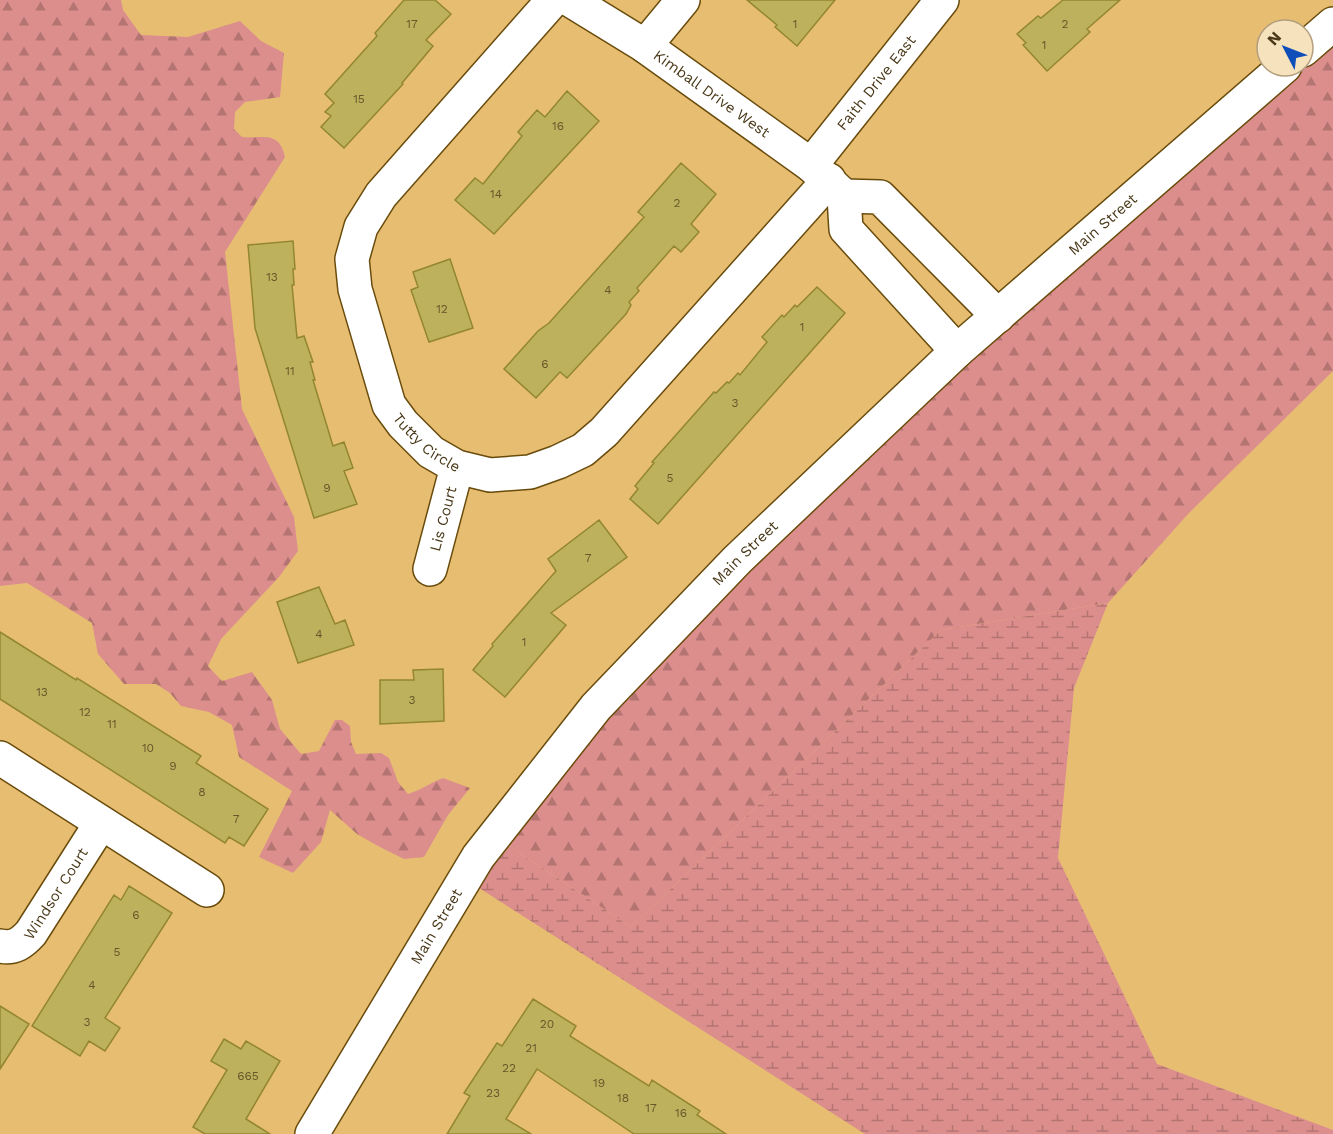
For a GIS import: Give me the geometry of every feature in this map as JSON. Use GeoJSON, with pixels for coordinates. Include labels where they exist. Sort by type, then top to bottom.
{"type":"FeatureCollection","features":[{"type":"Feature","properties":{"kind":"street","name":"Tutty Circle"},"geometry":{"type":"LineString","coordinates":[[553,0],[381,195],[361,227],[352,258],[355,289],[389,405],[403,424],[431,452],[457,467],[489,475],[530,472],[583,450],[604,432],[828,180]]}},
{"type":"Feature","properties":{"kind":"street","name":"Kimball Drive West"},"geometry":{"type":"LineString","coordinates":[[570,0],[645,46],[828,180]]}},
{"type":"Feature","properties":{"kind":"street"},"geometry":{"type":"LineString","coordinates":[[645,46],[683,0]]}},
{"type":"Feature","properties":{"kind":"street","name":"Faith Drive East"},"geometry":{"type":"LineString","coordinates":[[828,180],[942,0]]}},
{"type":"Feature","properties":{"kind":"street"},"geometry":{"type":"LineString","coordinates":[[1315,40],[1333,24]]}},
{"type":"Feature","properties":{"kind":"street","name":"Main Street"},"geometry":{"type":"LineString","coordinates":[[312,1134],[478,857],[596,707],[737,560],[957,351],[1271,78]]}},
{"type":"Feature","properties":{"kind":"street"},"geometry":{"type":"LineString","coordinates":[[828,180],[880,197],[998,316]]}},
{"type":"Feature","properties":{"kind":"street"},"geometry":{"type":"LineString","coordinates":[[828,180],[846,229],[957,351]]}},
{"type":"Feature","properties":{"kind":"street","name":"Lis Court"},"geometry":{"type":"LineString","coordinates":[[430,569],[457,467]]}},
{"type":"Feature","properties":{"kind":"street"},"geometry":{"type":"LineString","coordinates":[[0,758],[207,890]]}},
{"type":"Feature","properties":{"kind":"street","name":"Windsor Court"},"geometry":{"type":"LineString","coordinates":[[0,946],[8,948],[22,944],[101,823]]}},
{"type":"Feature","properties":{"kind":"green space"},"geometry":{"type":"Polygon","coordinates":[[[0,0],[121,0],[123,10],[141,35],[188,37],[240,21],[261,41],[284,53],[280,97],[245,102],[235,112],[234,129],[242,137],[274,139],[279,143],[285,157],[225,252],[242,409],[294,517],[298,551],[279,577],[221,639],[208,666],[222,681],[252,672],[272,700],[280,729],[301,754],[319,751],[335,720],[342,720],[350,726],[351,742],[356,754],[381,753],[389,758],[398,782],[408,794],[443,778],[470,788],[448,815],[424,857],[404,859],[378,846],[357,834],[330,810],[321,842],[293,873],[259,857],[292,791],[239,757],[232,725],[209,712],[181,706],[170,693],[156,684],[124,684],[98,654],[92,623],[27,583],[0,586],[0,0]]]}},
{"type":"Feature","properties":{"kind":"green space"},"geometry":{"type":"Polygon","coordinates":[[[1333,24],[1333,371],[1189,513],[1108,603],[941,630],[631,927],[494,836],[596,707],[1272,78],[1315,78],[1315,40],[1333,24]]]}},
{"type":"Feature","properties":{"kind":"green space"},"geometry":{"type":"Polygon","coordinates":[[[1108,603],[1074,688],[1058,858],[1157,1064],[1333,1130],[1333,1134],[865,1134],[465,879],[494,836],[631,927],[941,630],[1108,603]]]}},
{"type":"Feature","properties":{"kind":"building"},"geometry":{"type":"Polygon","coordinates":[[[404,0],[435,0],[451,14],[426,40],[433,46],[403,84],[344,148],[321,127],[331,116],[325,112],[334,103],[325,94],[377,36],[375,33],[404,0]]]}},
{"type":"Feature","properties":{"kind":"building"},"geometry":{"type":"Polygon","coordinates":[[[747,0],[835,0],[797,46],[775,27],[777,25],[747,0]]]}},
{"type":"Feature","properties":{"kind":"building"},"geometry":{"type":"Polygon","coordinates":[[[1063,0],[1120,0],[1087,29],[1090,32],[1047,71],[1023,45],[1026,43],[1017,34],[1038,16],[1041,18],[1063,0]]]}},
{"type":"Feature","properties":{"kind":"building"},"geometry":{"type":"Polygon","coordinates":[[[567,91],[599,121],[494,234],[455,200],[475,178],[483,184],[522,136],[518,132],[537,110],[545,117],[567,91]]]}},
{"type":"Feature","properties":{"kind":"building"},"geometry":{"type":"Polygon","coordinates":[[[681,163],[716,194],[691,224],[699,232],[681,252],[674,246],[637,288],[639,291],[629,302],[631,305],[626,314],[567,378],[560,372],[536,398],[504,369],[538,331],[549,323],[644,217],[638,212],[681,163]]]}},
{"type":"Feature","properties":{"kind":"building"},"geometry":{"type":"Polygon","coordinates":[[[293,241],[295,269],[293,269],[294,285],[292,285],[297,338],[304,336],[313,362],[310,362],[315,380],[313,380],[333,446],[344,442],[353,468],[344,471],[357,504],[314,518],[255,328],[248,245],[293,241]]]}},
{"type":"Feature","properties":{"kind":"building"},"geometry":{"type":"Polygon","coordinates":[[[450,259],[473,328],[429,342],[411,290],[418,287],[413,272],[450,259]]]}},
{"type":"Feature","properties":{"kind":"building"},"geometry":{"type":"Polygon","coordinates":[[[817,287],[845,313],[658,524],[630,499],[638,489],[635,486],[654,463],[652,462],[714,392],[716,393],[727,382],[729,383],[738,373],[740,375],[767,342],[762,337],[782,315],[784,317],[795,305],[797,307],[817,287]]]}},
{"type":"Feature","properties":{"kind":"building"},"geometry":{"type":"Polygon","coordinates":[[[599,520],[627,557],[551,613],[566,625],[505,697],[473,670],[493,646],[492,644],[556,571],[548,559],[599,520]]]}},
{"type":"Feature","properties":{"kind":"building"},"geometry":{"type":"Polygon","coordinates":[[[319,587],[335,624],[345,620],[354,645],[298,663],[277,602],[319,587]]]}},
{"type":"Feature","properties":{"kind":"building"},"geometry":{"type":"Polygon","coordinates":[[[0,632],[201,756],[196,763],[268,809],[244,846],[229,837],[225,843],[0,699],[0,632]]]}},
{"type":"Feature","properties":{"kind":"building"},"geometry":{"type":"Polygon","coordinates":[[[443,669],[444,721],[380,724],[380,680],[414,680],[413,670],[443,669]]]}},
{"type":"Feature","properties":{"kind":"building"},"geometry":{"type":"Polygon","coordinates":[[[129,886],[172,913],[105,1018],[120,1028],[105,1051],[89,1041],[80,1056],[32,1026],[114,895],[121,900],[129,886]]]}},
{"type":"Feature","properties":{"kind":"building"},"geometry":{"type":"Polygon","coordinates":[[[533,999],[576,1026],[570,1036],[649,1086],[652,1080],[700,1111],[697,1115],[726,1134],[634,1134],[537,1069],[506,1119],[531,1134],[447,1134],[470,1096],[464,1093],[497,1043],[502,1046],[533,999]]]}},
{"type":"Feature","properties":{"kind":"building"},"geometry":{"type":"Polygon","coordinates":[[[0,1006],[29,1024],[0,1069],[0,1006]]]}},
{"type":"Feature","properties":{"kind":"building"},"geometry":{"type":"Polygon","coordinates":[[[224,1039],[241,1049],[246,1041],[280,1061],[246,1119],[270,1134],[205,1134],[193,1127],[227,1070],[211,1061],[224,1039]]]}}]}
